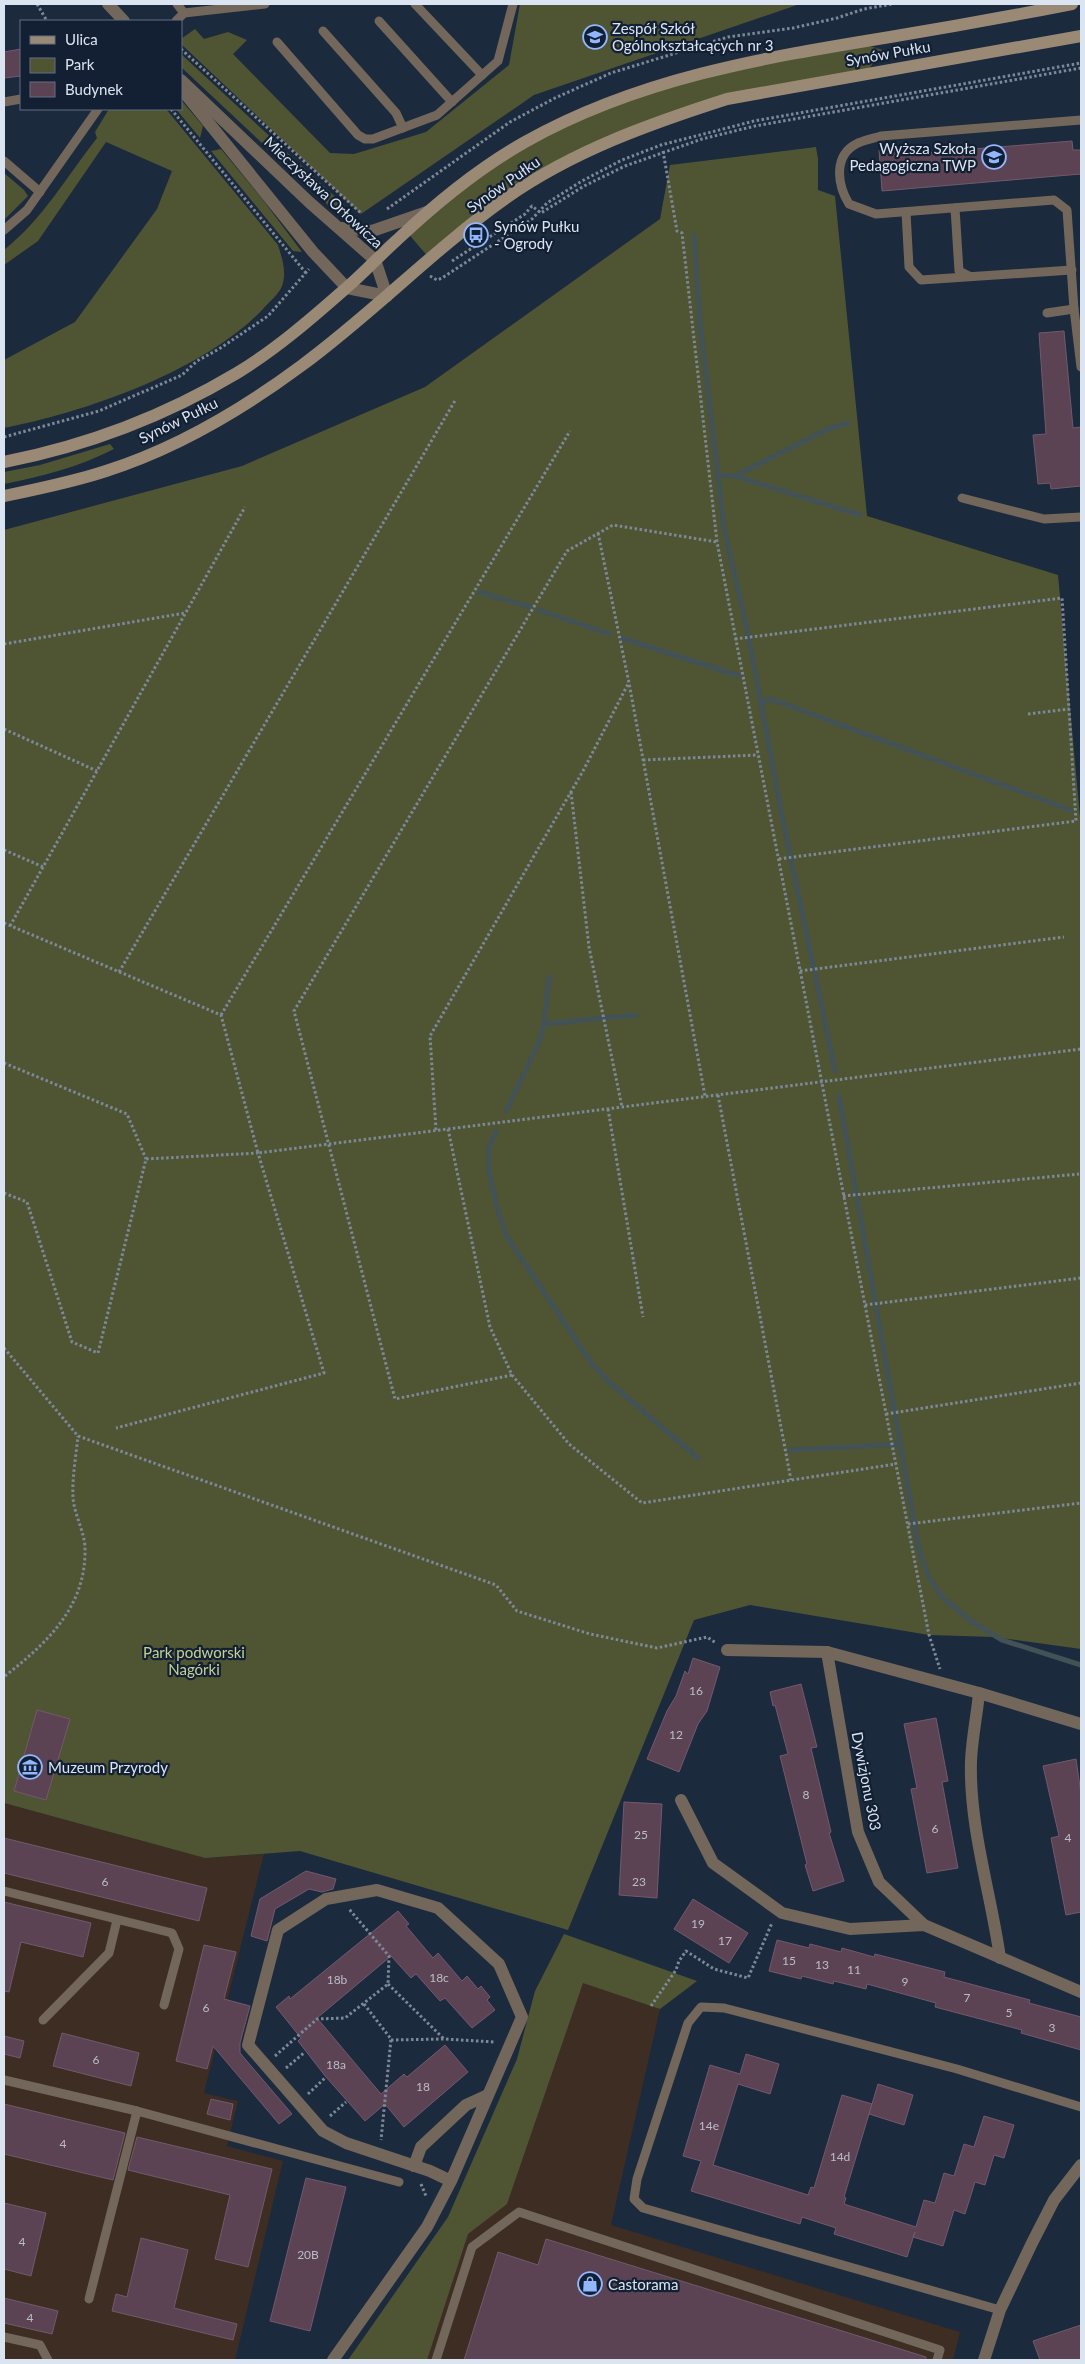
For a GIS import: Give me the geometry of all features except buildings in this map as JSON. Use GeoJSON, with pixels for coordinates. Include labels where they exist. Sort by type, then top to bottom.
{"type":"FeatureCollection","features":[{"type":"Feature","properties":{"kind":"main road","name":"Synów Pułku"},"geometry":{"type":"LineString","coordinates":[[4,462],[35,456],[104,437],[173,408],[238,372],[286,338],[347,288],[375,260],[472,178],[525,142],[592,110],[672,80],[759,59],[1072,4]]}},
{"type":"Feature","properties":{"kind":"main road","name":"Synów Pułku"},"geometry":{"type":"LineString","coordinates":[[4,496],[106,471],[168,446],[232,412],[301,367],[506,198],[556,167],[606,142],[671,117],[727,99],[1081,36]]}},
{"type":"Feature","properties":{"kind":"street"},"geometry":{"type":"LineString","coordinates":[[108,4],[123,20]]}},
{"type":"Feature","properties":{"kind":"street","name":"Mieczysława Orłowicza"},"geometry":{"type":"LineString","coordinates":[[182,81],[309,202],[375,260],[387,296]]}},
{"type":"Feature","properties":{"kind":"street"},"geometry":{"type":"LineString","coordinates":[[182,90],[313,252],[347,288],[387,296]]}},
{"type":"Feature","properties":{"kind":"street"},"geometry":{"type":"LineString","coordinates":[[339,228],[372,232],[430,212]]}},
{"type":"Feature","properties":{"kind":"street"},"geometry":{"type":"LineString","coordinates":[[726,1650],[827,1652],[979,1693],[1081,1724]]}},
{"type":"Feature","properties":{"kind":"street","name":"Dywizjonu 303"},"geometry":{"type":"LineString","coordinates":[[827,1652],[858,1832],[880,1882],[924,1925],[1081,1992]]}},
{"type":"Feature","properties":{"kind":"street"},"geometry":{"type":"LineString","coordinates":[[979,1693],[971,1761],[975,1816],[1000,1958]]}},
{"type":"Feature","properties":{"kind":"street","name":"Dywizjonu 303"},"geometry":{"type":"LineString","coordinates":[[681,1800],[714,1863],[782,1913],[850,1929],[924,1925]]}},
{"type":"Feature","properties":{"kind":"street"},"geometry":{"type":"LineString","coordinates":[[333,2360],[427,2227],[451,2181],[522,2017],[499,1964],[438,1908],[377,1890],[326,1899],[278,1930],[248,2046],[323,2131],[346,2143],[414,2166],[451,2181]]}},
{"type":"Feature","properties":{"kind":"street"},"geometry":{"type":"LineString","coordinates":[[414,2166],[421,2147],[466,2105],[488,2095]]}},
{"type":"Feature","properties":{"kind":"street"},"geometry":{"type":"LineString","coordinates":[[984,2360],[1000,2310],[1054,2200],[1081,2165]]}},
{"type":"Feature","properties":{"kind":"lane"},"geometry":{"type":"LineString","coordinates":[[177,4],[184,13]]}},
{"type":"Feature","properties":{"kind":"lane"},"geometry":{"type":"LineString","coordinates":[[177,20],[184,13],[265,4]]}},
{"type":"Feature","properties":{"kind":"lane"},"geometry":{"type":"LineString","coordinates":[[415,4],[482,75]]}},
{"type":"Feature","properties":{"kind":"lane"},"geometry":{"type":"LineString","coordinates":[[277,42],[358,135],[365,139],[373,139],[438,115],[482,75],[501,56],[513,4]]}},
{"type":"Feature","properties":{"kind":"lane"},"geometry":{"type":"LineString","coordinates":[[379,21],[452,102]]}},
{"type":"Feature","properties":{"kind":"lane"},"geometry":{"type":"LineString","coordinates":[[323,31],[396,113],[403,128]]}},
{"type":"Feature","properties":{"kind":"lane"},"geometry":{"type":"LineString","coordinates":[[4,102],[20,100]]}},
{"type":"Feature","properties":{"kind":"lane"},"geometry":{"type":"LineString","coordinates":[[4,230],[27,210],[97,110]]}},
{"type":"Feature","properties":{"kind":"lane"},"geometry":{"type":"LineString","coordinates":[[1081,120],[881,136],[857,143],[842,156],[839,168],[842,192],[849,204],[876,214],[1054,200],[1067,210],[1075,275],[1074,309],[1081,366]]}},
{"type":"Feature","properties":{"kind":"lane"},"geometry":{"type":"LineString","coordinates":[[4,161],[40,192]]}},
{"type":"Feature","properties":{"kind":"lane"},"geometry":{"type":"LineString","coordinates":[[954,208],[959,271],[970,276]]}},
{"type":"Feature","properties":{"kind":"lane"},"geometry":{"type":"LineString","coordinates":[[906,212],[909,267],[921,280],[970,276],[1075,275]]}},
{"type":"Feature","properties":{"kind":"lane"},"geometry":{"type":"LineString","coordinates":[[1047,313],[1074,309]]}},
{"type":"Feature","properties":{"kind":"lane"},"geometry":{"type":"LineString","coordinates":[[962,498],[1044,519],[1081,517]]}},
{"type":"Feature","properties":{"kind":"lane"},"geometry":{"type":"LineString","coordinates":[[4,1891],[172,1933],[179,1948],[164,2005]]}},
{"type":"Feature","properties":{"kind":"lane"},"geometry":{"type":"LineString","coordinates":[[43,2020],[109,1953],[117,1920]]}},
{"type":"Feature","properties":{"kind":"lane"},"geometry":{"type":"LineString","coordinates":[[1000,2310],[643,2208],[634,2199],[638,2179],[688,2023],[701,2007],[724,2008],[957,2069],[1081,2107]]}},
{"type":"Feature","properties":{"kind":"lane"},"geometry":{"type":"LineString","coordinates":[[4,2080],[137,2111],[399,2182]]}},
{"type":"Feature","properties":{"kind":"lane"},"geometry":{"type":"LineString","coordinates":[[89,2299],[137,2111]]}},
{"type":"Feature","properties":{"kind":"lane"},"geometry":{"type":"LineString","coordinates":[[436,2360],[472,2248],[520,2212],[940,2350],[937,2360]]}},
{"type":"Feature","properties":{"kind":"lane"},"geometry":{"type":"LineString","coordinates":[[4,2337],[40,2345],[48,2360]]}},
{"type":"Feature","properties":{"kind":"path"},"geometry":{"type":"LineString","coordinates":[[37,4],[46,20]]}},
{"type":"Feature","properties":{"kind":"path"},"geometry":{"type":"LineString","coordinates":[[182,50],[361,214]]}},
{"type":"Feature","properties":{"kind":"path"},"geometry":{"type":"LineString","coordinates":[[428,274],[436,280],[442,278],[532,219],[547,203],[582,181],[622,160],[700,133],[754,120],[1081,63]]}},
{"type":"Feature","properties":{"kind":"path"},"geometry":{"type":"LineString","coordinates":[[446,266],[525,214],[532,206],[541,213],[584,186],[663,151],[755,126],[1081,68]]}},
{"type":"Feature","properties":{"kind":"path"},"geometry":{"type":"LineString","coordinates":[[172,110],[305,272]]}},
{"type":"Feature","properties":{"kind":"path"},"geometry":{"type":"LineString","coordinates":[[663,151],[677,231],[682,233],[717,542],[843,1196],[896,1464],[910,1524],[929,1635],[945,1684]]}},
{"type":"Feature","properties":{"kind":"path"},"geometry":{"type":"LineString","coordinates":[[4,437],[99,411],[182,375],[197,361],[220,349],[258,321],[268,316],[313,265]]}},
{"type":"Feature","properties":{"kind":"path"},"geometry":{"type":"LineString","coordinates":[[119,972],[456,399]]}},
{"type":"Feature","properties":{"kind":"path"},"geometry":{"type":"LineString","coordinates":[[116,1428],[324,1373],[258,1153],[221,1015],[570,431]]}},
{"type":"Feature","properties":{"kind":"path"},"geometry":{"type":"LineString","coordinates":[[10,926],[245,507]]}},
{"type":"Feature","properties":{"kind":"path"},"geometry":{"type":"LineString","coordinates":[[512,1375],[395,1399],[294,1011],[567,552],[613,525],[717,542]]}},
{"type":"Feature","properties":{"kind":"path"},"geometry":{"type":"LineString","coordinates":[[598,533],[629,683],[705,1096]]}},
{"type":"Feature","properties":{"kind":"path"},"geometry":{"type":"LineString","coordinates":[[735,639],[1062,598],[1076,821],[778,859]]}},
{"type":"Feature","properties":{"kind":"path"},"geometry":{"type":"LineString","coordinates":[[4,644],[185,613]]}},
{"type":"Feature","properties":{"kind":"path"},"geometry":{"type":"LineString","coordinates":[[436,1130],[430,1036],[571,792],[629,683]]}},
{"type":"Feature","properties":{"kind":"path"},"geometry":{"type":"LineString","coordinates":[[1028,714],[1069,709]]}},
{"type":"Feature","properties":{"kind":"path"},"geometry":{"type":"LineString","coordinates":[[4,729],[97,772]]}},
{"type":"Feature","properties":{"kind":"path"},"geometry":{"type":"LineString","coordinates":[[643,760],[758,755]]}},
{"type":"Feature","properties":{"kind":"path"},"geometry":{"type":"LineString","coordinates":[[571,792],[589,947],[622,1107]]}},
{"type":"Feature","properties":{"kind":"path"},"geometry":{"type":"LineString","coordinates":[[4,850],[43,867]]}},
{"type":"Feature","properties":{"kind":"path"},"geometry":{"type":"LineString","coordinates":[[4,923],[221,1015]]}},
{"type":"Feature","properties":{"kind":"path"},"geometry":{"type":"LineString","coordinates":[[800,971],[1064,937]]}},
{"type":"Feature","properties":{"kind":"path"},"geometry":{"type":"LineString","coordinates":[[146,1159],[258,1153],[1081,1049]]}},
{"type":"Feature","properties":{"kind":"path"},"geometry":{"type":"LineString","coordinates":[[4,1062],[127,1114],[146,1159],[98,1352],[72,1342],[27,1202],[4,1193]]}},
{"type":"Feature","properties":{"kind":"path"},"geometry":{"type":"LineString","coordinates":[[718,1095],[791,1480]]}},
{"type":"Feature","properties":{"kind":"path"},"geometry":{"type":"LineString","coordinates":[[608,1109],[643,1317]]}},
{"type":"Feature","properties":{"kind":"path"},"geometry":{"type":"LineString","coordinates":[[448,1129],[490,1326],[512,1375],[569,1444],[642,1503],[896,1464]]}},
{"type":"Feature","properties":{"kind":"path"},"geometry":{"type":"LineString","coordinates":[[843,1196],[1079,1174]]}},
{"type":"Feature","properties":{"kind":"path"},"geometry":{"type":"LineString","coordinates":[[865,1304],[1081,1278]]}},
{"type":"Feature","properties":{"kind":"path"},"geometry":{"type":"LineString","coordinates":[[4,1348],[78,1436],[496,1585],[517,1611],[590,1634],[657,1648],[707,1637],[726,1650]]}},
{"type":"Feature","properties":{"kind":"path"},"geometry":{"type":"LineString","coordinates":[[886,1414],[1081,1383]]}},
{"type":"Feature","properties":{"kind":"path"},"geometry":{"type":"LineString","coordinates":[[5,1676],[32,1655],[69,1613],[81,1584],[85,1548],[72,1498],[78,1436]]}},
{"type":"Feature","properties":{"kind":"path"},"geometry":{"type":"LineString","coordinates":[[910,1524],[1081,1503]]}},
{"type":"Feature","properties":{"kind":"path"},"geometry":{"type":"LineString","coordinates":[[339,1897],[389,1956],[388,1984],[444,2039]]}},
{"type":"Feature","properties":{"kind":"path"},"geometry":{"type":"LineString","coordinates":[[651,2006],[676,1970],[679,1961],[686,1951],[714,1969],[748,1978],[770,1928]]}},
{"type":"Feature","properties":{"kind":"path"},"geometry":{"type":"LineString","coordinates":[[305,2052],[284,2070],[273,2058],[317,2019],[345,2018],[388,1984]]}},
{"type":"Feature","properties":{"kind":"path"},"geometry":{"type":"LineString","coordinates":[[364,2004],[391,2040],[381,2143]]}},
{"type":"Feature","properties":{"kind":"path"},"geometry":{"type":"LineString","coordinates":[[391,2040],[444,2039],[500,2042]]}},
{"type":"Feature","properties":{"kind":"path"},"geometry":{"type":"LineString","coordinates":[[310,2102],[305,2096],[326,2077]]}},
{"type":"Feature","properties":{"kind":"path"},"geometry":{"type":"LineString","coordinates":[[326,2120],[346,2102]]}},
{"type":"Feature","properties":{"kind":"path"},"geometry":{"type":"LineString","coordinates":[[373,2140],[388,2144]]}},
{"type":"Feature","properties":{"kind":"path"},"geometry":{"type":"LineString","coordinates":[[414,2166],[433,2215]]}},
{"type":"Feature","properties":{"kind":"shaded area"},"geometry":{"type":"Polygon","coordinates":[[[4,1803],[205,1858],[264,1854],[204,2093],[238,2101],[227,2146],[283,2161],[235,2360],[4,2360],[4,1803]]]}},
{"type":"Feature","properties":{"kind":"shaded area"},"geometry":{"type":"Polygon","coordinates":[[[571,1965],[660,2009],[611,2225],[960,2332],[953,2360],[420,2360],[467,2218],[571,1965]]]}},
{"type":"Feature","properties":{"kind":"green space"},"geometry":{"type":"Polygon","coordinates":[[[520,4],[800,4],[534,95],[361,214],[182,45],[182,38],[195,29],[204,39],[228,32],[247,40],[233,54],[330,153],[354,154],[426,132],[509,65],[520,4]]]}},
{"type":"Feature","properties":{"kind":"green space"},"geometry":{"type":"Polygon","coordinates":[[[856,42],[883,50],[865,74],[727,99],[556,167],[430,259],[406,231],[525,142],[672,80],[856,42]]]}},
{"type":"Feature","properties":{"kind":"green space"},"geometry":{"type":"Polygon","coordinates":[[[182,55],[345,206],[342,218],[182,68],[182,55]]]}},
{"type":"Feature","properties":{"kind":"green space"},"geometry":{"type":"Polygon","coordinates":[[[182,101],[203,126],[200,138],[177,110],[182,110],[182,101]]]}},
{"type":"Feature","properties":{"kind":"green space"},"geometry":{"type":"Polygon","coordinates":[[[108,110],[167,110],[278,245],[284,270],[282,286],[263,309],[238,331],[209,352],[177,370],[106,400],[36,421],[4,428],[4,360],[75,322],[157,209],[172,171],[106,142],[38,241],[4,265],[4,250],[31,225],[54,197],[97,138],[95,132],[108,110]]]}},
{"type":"Feature","properties":{"kind":"green space","name":"Park podworski Nagórki"},"geometry":{"type":"Polygon","coordinates":[[[816,147],[818,190],[835,196],[867,516],[1058,575],[1081,828],[1081,1649],[994,1637],[929,1635],[750,1605],[694,1620],[568,1930],[300,1851],[205,1858],[4,1803],[4,530],[242,466],[425,387],[660,219],[670,165],[816,147]]]}},
{"type":"Feature","properties":{"kind":"green space"},"geometry":{"type":"Polygon","coordinates":[[[221,149],[302,252],[293,251],[211,151],[221,149]]]}},
{"type":"Feature","properties":{"kind":"green space"},"geometry":{"type":"Polygon","coordinates":[[[4,173],[24,190],[28,196],[4,220],[4,173]]]}},
{"type":"Feature","properties":{"kind":"green space"},"geometry":{"type":"Polygon","coordinates":[[[110,444],[114,449],[88,461],[47,474],[4,484],[4,472],[40,465],[110,444]]]}},
{"type":"Feature","properties":{"kind":"green space"},"geometry":{"type":"Polygon","coordinates":[[[564,1934],[697,1981],[660,2009],[583,1983],[507,2204],[468,2234],[427,2360],[348,2360],[448,2217],[517,2059],[535,1991],[564,1934]]]}},
{"type":"Feature","properties":{"kind":"waterway"},"geometry":{"type":"LineString","coordinates":[[694,236],[700,323],[724,528],[748,634],[782,816],[835,1071]]}},
{"type":"Feature","properties":{"kind":"waterway"},"geometry":{"type":"LineString","coordinates":[[735,476],[830,428],[848,423]]}},
{"type":"Feature","properties":{"kind":"waterway"},"geometry":{"type":"LineString","coordinates":[[718,475],[735,476],[860,515]]}},
{"type":"Feature","properties":{"kind":"waterway"},"geometry":{"type":"LineString","coordinates":[[479,592],[530,607]]}},
{"type":"Feature","properties":{"kind":"waterway"},"geometry":{"type":"LineString","coordinates":[[539,610],[609,634]]}},
{"type":"Feature","properties":{"kind":"waterway"},"geometry":{"type":"LineString","coordinates":[[622,638],[739,676]]}},
{"type":"Feature","properties":{"kind":"waterway"},"geometry":{"type":"LineString","coordinates":[[760,703],[771,699],[1070,810]]}},
{"type":"Feature","properties":{"kind":"waterway"},"geometry":{"type":"LineString","coordinates":[[506,1111],[539,1042],[544,1024],[549,977]]}},
{"type":"Feature","properties":{"kind":"waterway"},"geometry":{"type":"LineString","coordinates":[[544,1024],[636,1015]]}},
{"type":"Feature","properties":{"kind":"waterway"},"geometry":{"type":"LineString","coordinates":[[839,1096],[918,1545],[927,1574],[942,1597],[971,1621],[1002,1640],[1081,1665]]}},
{"type":"Feature","properties":{"kind":"waterway"},"geometry":{"type":"LineString","coordinates":[[496,1131],[489,1148],[489,1172],[497,1208],[507,1237],[592,1364],[609,1382],[698,1458]]}},
{"type":"Feature","properties":{"kind":"waterway"},"geometry":{"type":"LineString","coordinates":[[791,1450],[901,1444]]}},
{"type":"Feature","properties":{"kind":"place","name":"Zespół Szkół Ogólnokształcących nr 3"},"geometry":{"type":"Point","coordinates":[595,37]}},
{"type":"Feature","properties":{"kind":"place","name":"Wyższa Szkoła Pedagogiczna TWP"},"geometry":{"type":"Point","coordinates":[994,157]}},
{"type":"Feature","properties":{"kind":"place","name":"Synów Pułku - Ogrody"},"geometry":{"type":"Point","coordinates":[476,235]}},
{"type":"Feature","properties":{"kind":"place","name":"Muzeum Przyrody"},"geometry":{"type":"Point","coordinates":[30,1767]}},
{"type":"Feature","properties":{"kind":"place","name":"Castorama"},"geometry":{"type":"Point","coordinates":[590,2284]}}]}
